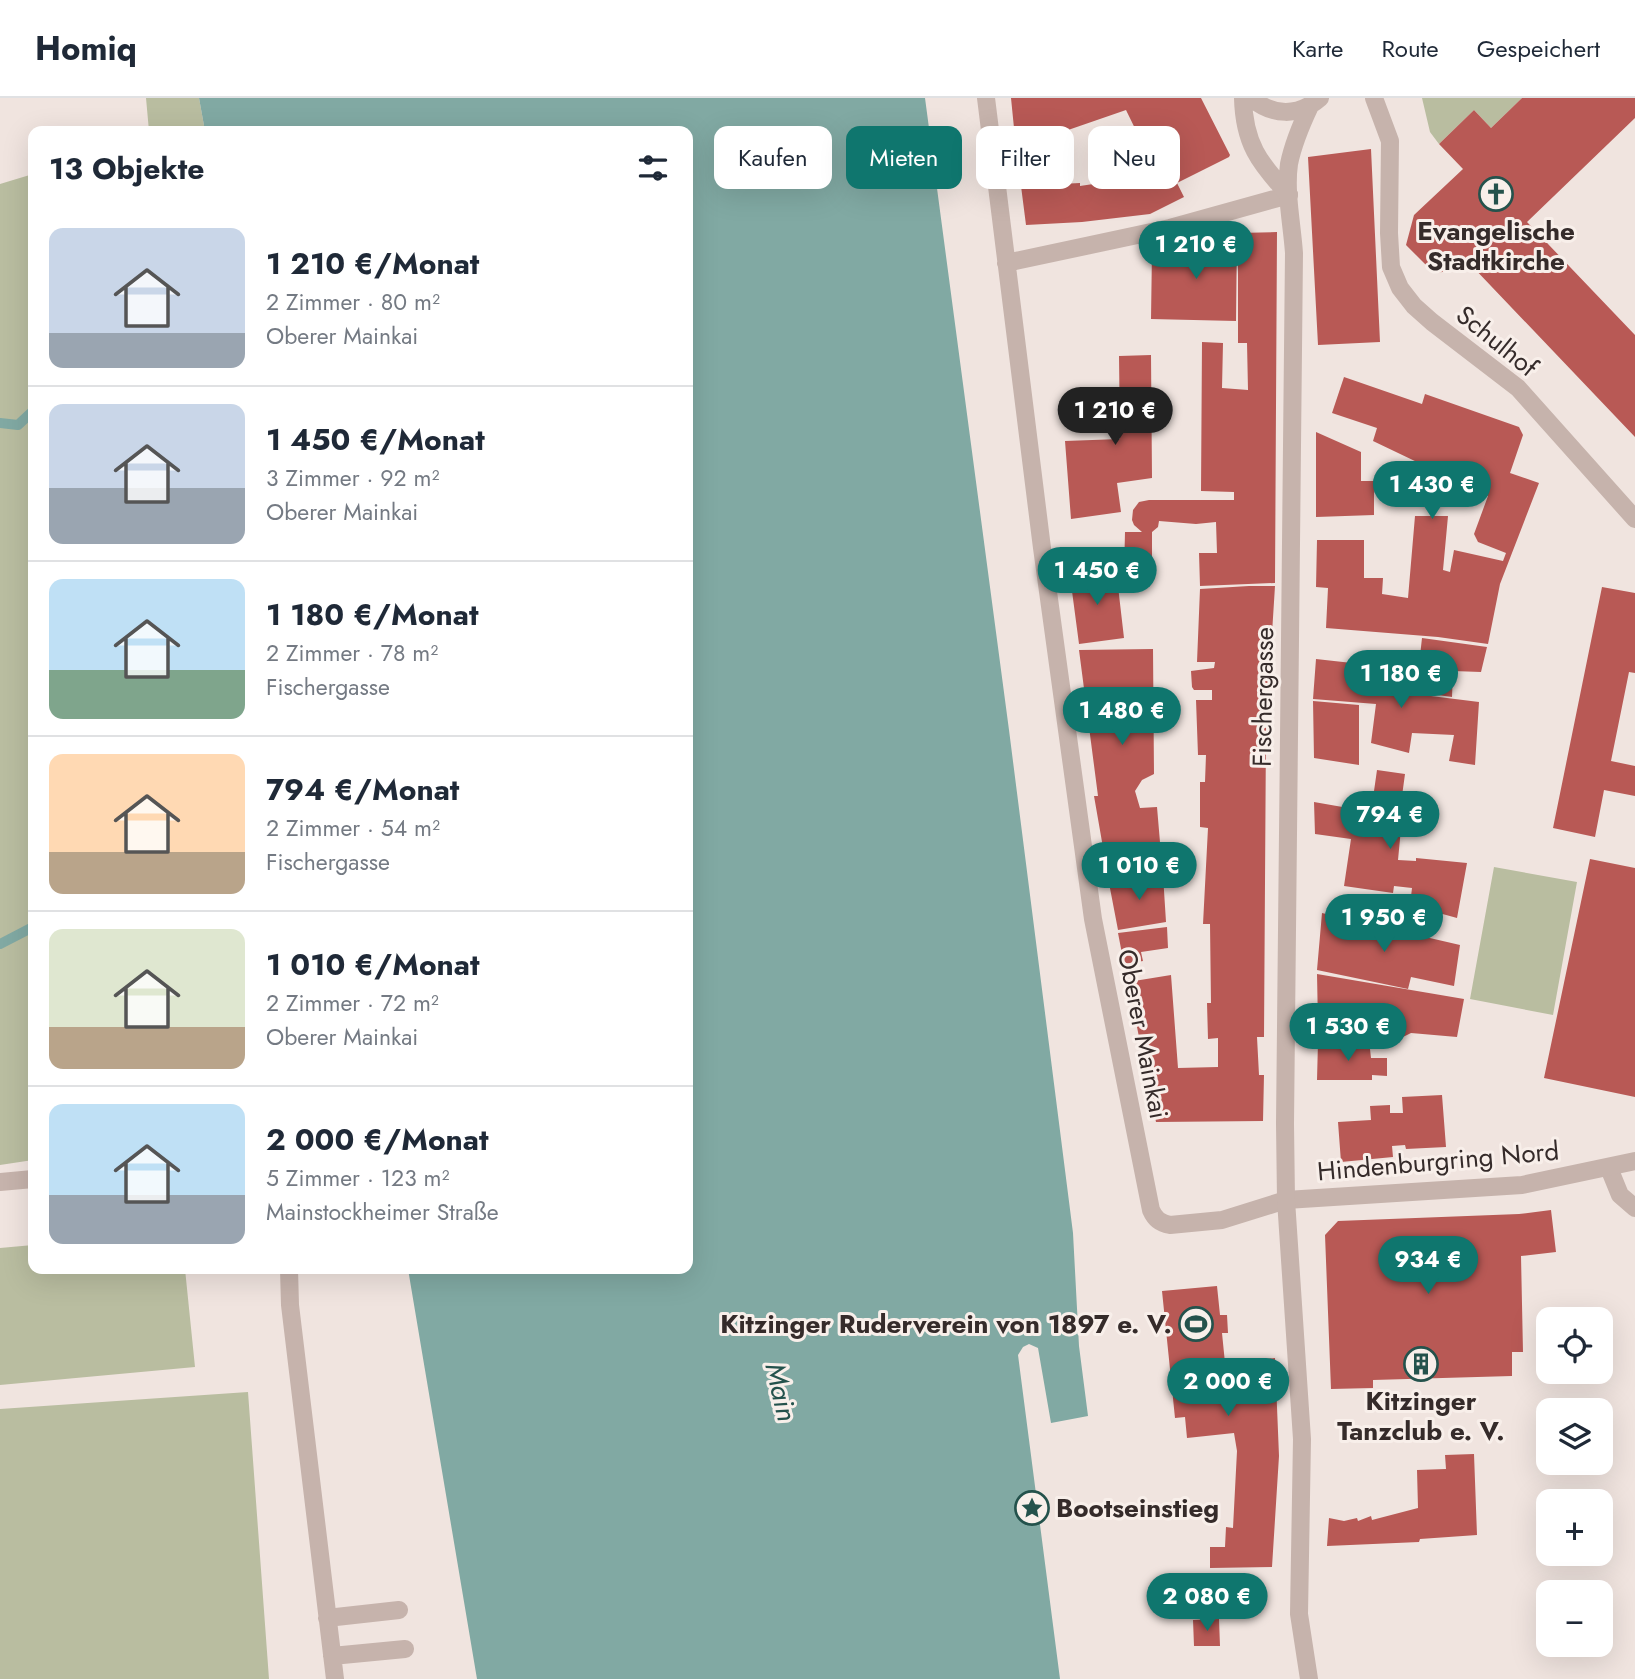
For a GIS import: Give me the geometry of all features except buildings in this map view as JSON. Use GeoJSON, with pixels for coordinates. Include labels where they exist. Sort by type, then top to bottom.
{"type":"FeatureCollection","features":[{"type":"Feature","properties":{"kind":"street","name":"Oberer Mainkai"},"geometry":{"type":"LineString","coordinates":[[986,98],[1042,548],[1093,919],[1151,1210],[1155,1218],[1170,1225],[1222,1220],[1286,1200]]}},
{"type":"Feature","properties":{"kind":"street"},"geometry":{"type":"LineString","coordinates":[[1006,263],[1170,229],[1289,195],[1264,169],[1255,154],[1244,120],[1243,98]]}},
{"type":"Feature","properties":{"kind":"street"},"geometry":{"type":"LineString","coordinates":[[1251,98],[1272,111],[1297,111],[1315,102]]}},
{"type":"Feature","properties":{"kind":"street","name":"Schulhof"},"geometry":{"type":"LineString","coordinates":[[1374,98],[1390,141],[1390,256],[1391,267],[1400,288],[1414,306],[1432,322],[1518,388],[1635,519]]}},
{"type":"Feature","properties":{"kind":"street","name":"Fischergasse"},"geometry":{"type":"LineString","coordinates":[[1309,1679],[1299,1614],[1302,1439],[1286,1200],[1285,1111],[1294,267],[1289,166],[1294,142],[1315,102]]}},
{"type":"Feature","properties":{"kind":"street","name":"Hindenburgring Nord"},"geometry":{"type":"LineString","coordinates":[[1286,1200],[1522,1185],[1635,1161]]}},
{"type":"Feature","properties":{"kind":"street"},"geometry":{"type":"LineString","coordinates":[[1609,1168],[1619,1195],[1635,1208]]}},
{"type":"Feature","properties":{"kind":"street"},"geometry":{"type":"LineString","coordinates":[[0,1182],[28,1180]]}},
{"type":"Feature","properties":{"kind":"street"},"geometry":{"type":"LineString","coordinates":[[289,1274],[290,1304],[335,1679]]}},
{"type":"Feature","properties":{"kind":"street"},"geometry":{"type":"LineString","coordinates":[[327,1618],[399,1610]]}},
{"type":"Feature","properties":{"kind":"street"},"geometry":{"type":"LineString","coordinates":[[332,1656],[405,1649]]}},
{"type":"Feature","properties":{"kind":"green space"},"geometry":{"type":"Polygon","coordinates":[[[146,98],[199,98],[204,126],[149,126],[146,98]]]}},
{"type":"Feature","properties":{"kind":"green space"},"geometry":{"type":"Polygon","coordinates":[[[1422,98],[1522,98],[1491,128],[1474,110],[1439,144],[1430,132],[1422,98]]]}},
{"type":"Feature","properties":{"kind":"green space"},"geometry":{"type":"Polygon","coordinates":[[[28,176],[28,1161],[0,1165],[0,184],[28,176]]]}},
{"type":"Feature","properties":{"kind":"green space"},"geometry":{"type":"Polygon","coordinates":[[[1494,867],[1577,882],[1553,1015],[1470,999],[1494,867]]]}},
{"type":"Feature","properties":{"kind":"green space"},"geometry":{"type":"Polygon","coordinates":[[[28,1245],[28,1274],[186,1274],[195,1367],[0,1385],[0,1248],[28,1245]]]}},
{"type":"Feature","properties":{"kind":"green space"},"geometry":{"type":"Polygon","coordinates":[[[248,1392],[269,1679],[0,1679],[0,1409],[248,1392]]]}},
{"type":"Feature","properties":{"kind":"water","name":"Main"},"geometry":{"type":"Polygon","coordinates":[[[199,98],[925,98],[929,126],[846,126],[846,189],[937,189],[1073,1233],[1079,1346],[1088,1416],[1051,1423],[1038,1348],[1029,1344],[1023,1347],[1018,1355],[1060,1679],[477,1679],[409,1274],[693,1274],[693,126],[204,126],[199,98]]]}},
{"type":"Feature","properties":{"kind":"waterway"},"geometry":{"type":"LineString","coordinates":[[0,423],[18,425],[28,416]]}},
{"type":"Feature","properties":{"kind":"waterway"},"geometry":{"type":"LineString","coordinates":[[0,944],[28,930]]}},
{"type":"Feature","properties":{"kind":"place","name":"Evangelische Stadtkirche"},"geometry":{"type":"Point","coordinates":[1496,194]}},
{"type":"Feature","properties":{"kind":"place","name":"Kitzinger Ruderverein von 1897 e. V."},"geometry":{"type":"Point","coordinates":[1196,1324]}},
{"type":"Feature","properties":{"kind":"place","name":"Kitzinger Tanzclub e. V."},"geometry":{"type":"Point","coordinates":[1421,1364]}},
{"type":"Feature","properties":{"kind":"place","name":"Bootseinstieg"},"geometry":{"type":"Point","coordinates":[1032,1508]}}]}
